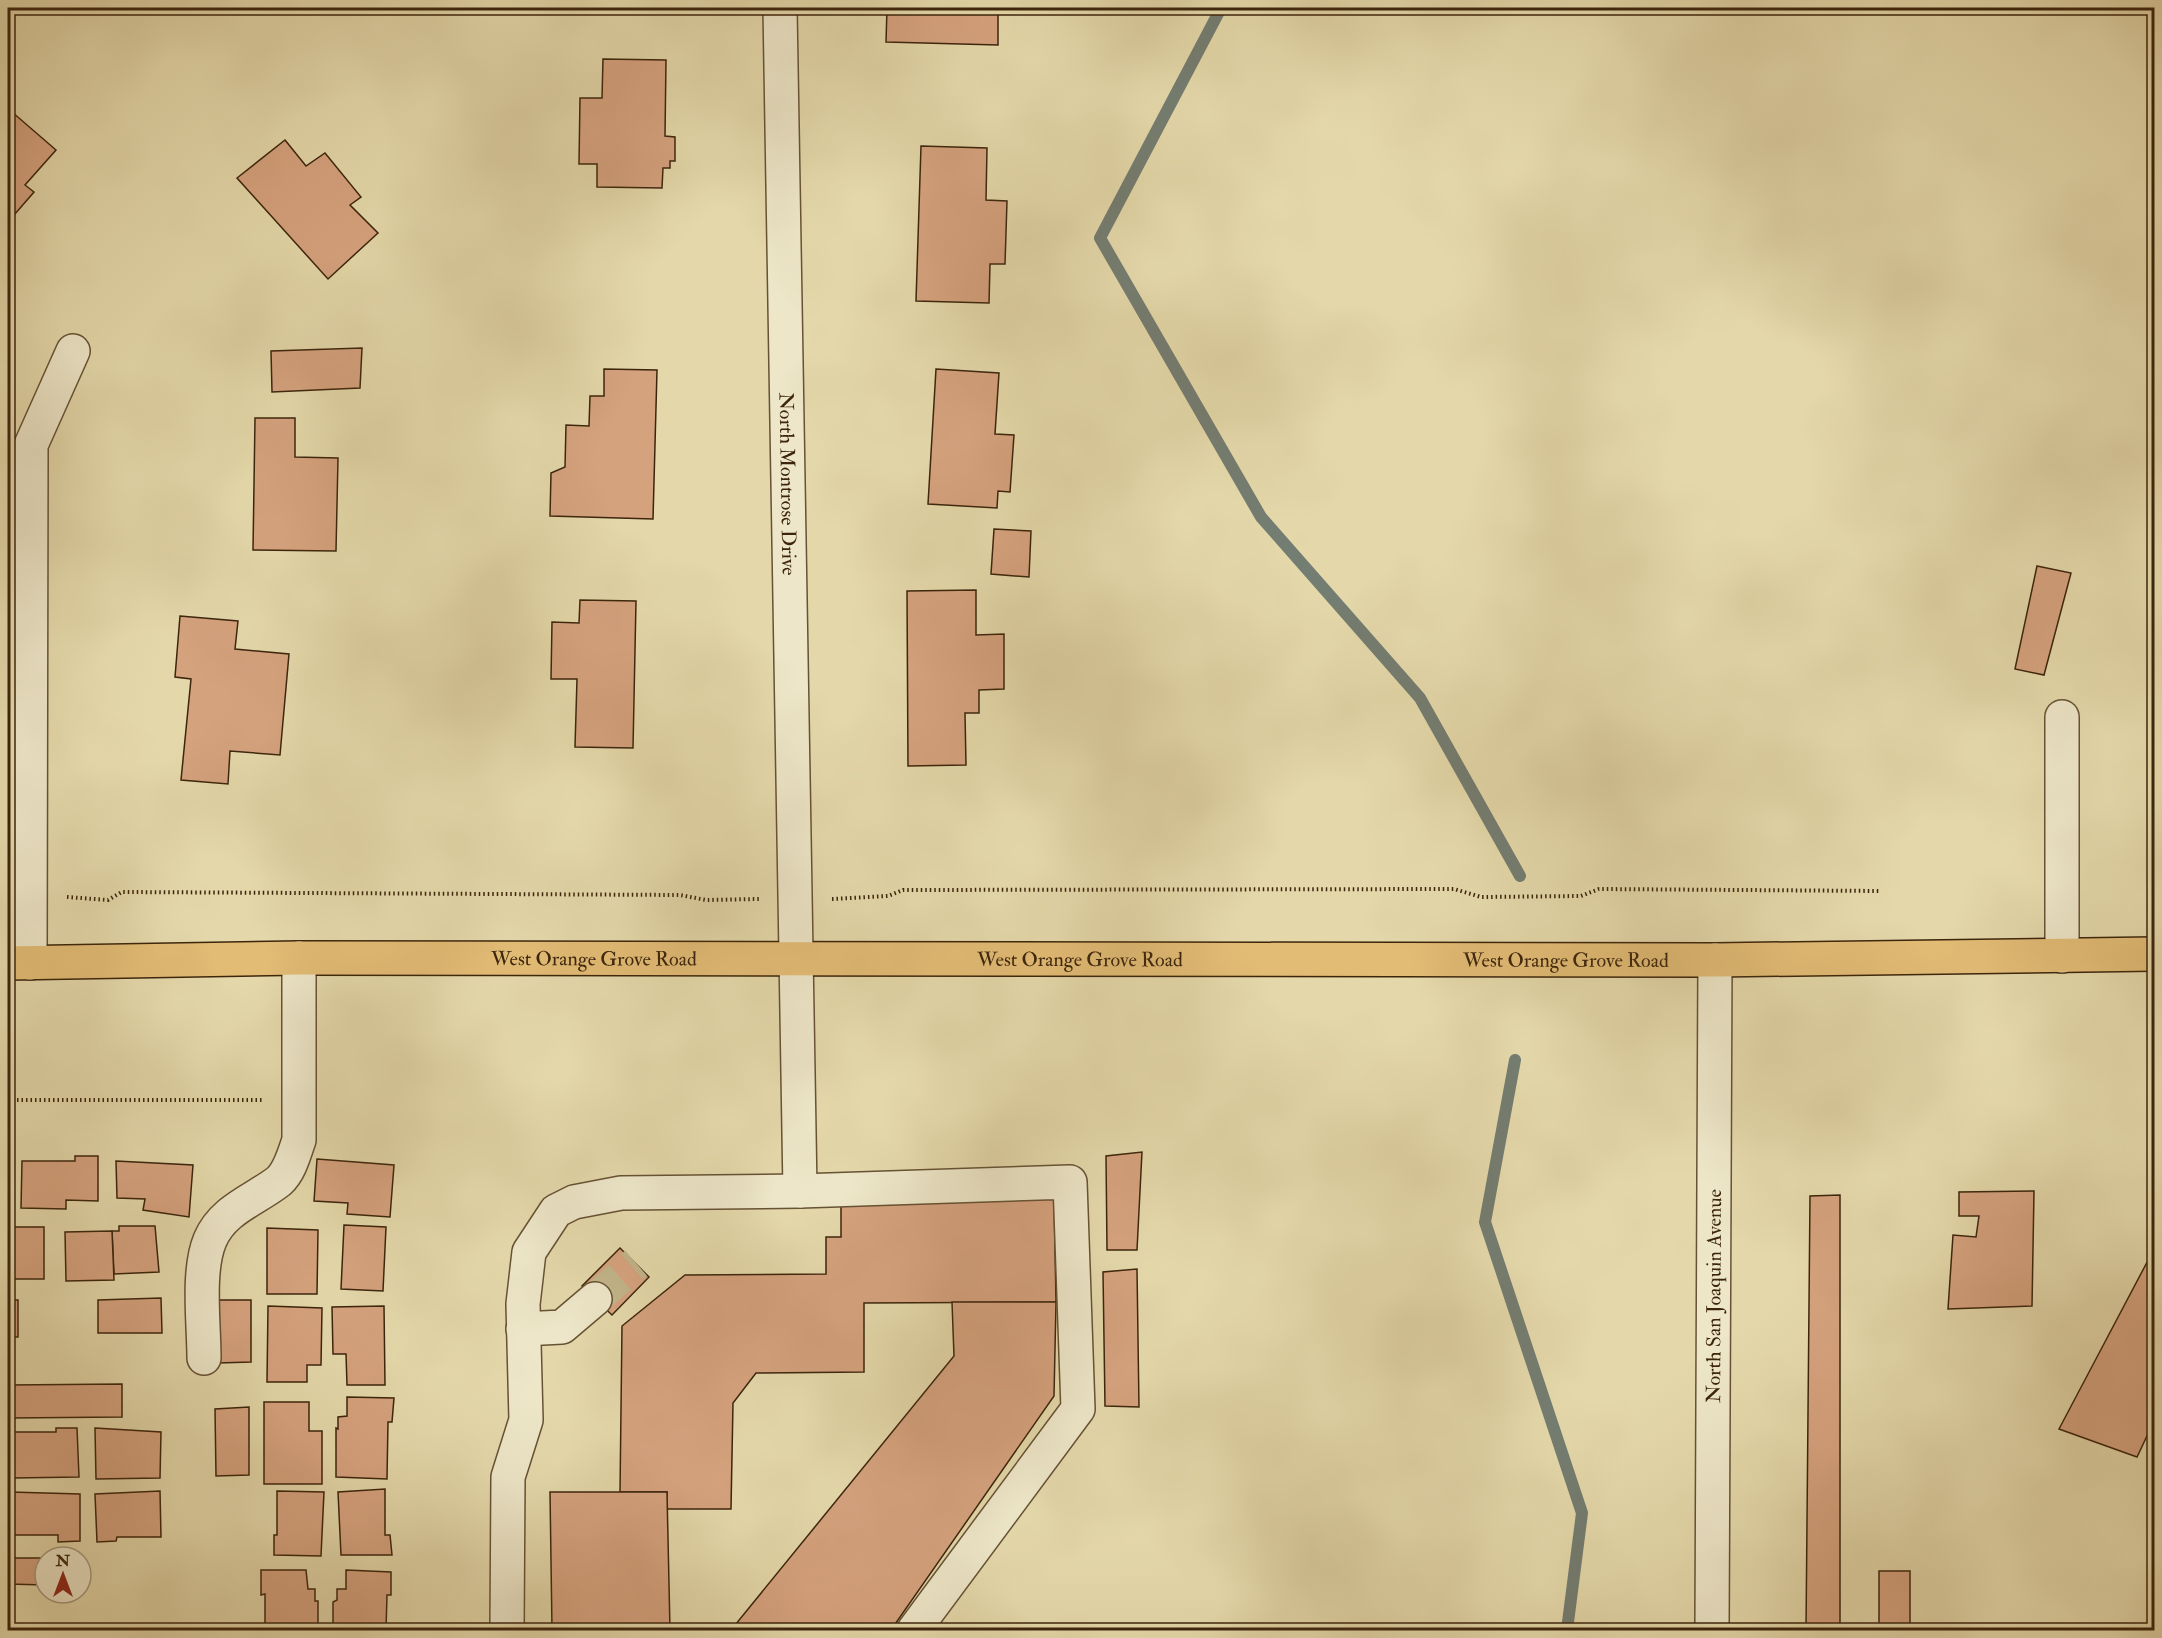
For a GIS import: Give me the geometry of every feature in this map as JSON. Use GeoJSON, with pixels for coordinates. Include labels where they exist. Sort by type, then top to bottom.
{"type":"FeatureCollection","features":[{"type":"Feature","properties":{"kind":"main road","name":"West Orange Grove Road"},"geometry":{"type":"LineString","coordinates":[[19,963],[299,958],[1715,960],[2154,954]]}},
{"type":"Feature","properties":{"kind":"street","name":"North Montrose Drive"},"geometry":{"type":"LineString","coordinates":[[780,8],[800,1191]]}},
{"type":"Feature","properties":{"kind":"street"},"geometry":{"type":"LineString","coordinates":[[19,963],[31,445],[73,351]]}},
{"type":"Feature","properties":{"kind":"street"},"geometry":{"type":"LineString","coordinates":[[2062,717],[2062,956]]}},
{"type":"Feature","properties":{"kind":"street"},"geometry":{"type":"LineString","coordinates":[[204,1358],[203,1262],[211,1238],[223,1220],[239,1206],[280,1180],[292,1161],[299,1140],[299,958]]}},
{"type":"Feature","properties":{"kind":"street","name":"North San Joaquin Avenue"},"geometry":{"type":"LineString","coordinates":[[1712,1630],[1715,960]]}},
{"type":"Feature","properties":{"kind":"street"},"geometry":{"type":"LineString","coordinates":[[507,1630],[508,1477],[526,1420],[523,1304],[529,1252],[556,1211],[574,1202],[621,1193],[800,1191],[1070,1182],[1078,1409],[914,1630]]}},
{"type":"Feature","properties":{"kind":"street"},"geometry":{"type":"LineString","coordinates":[[523,1329],[562,1327],[595,1299]]}},
{"type":"Feature","properties":{"kind":"path"},"geometry":{"type":"LineString","coordinates":[[842,899],[888,896],[903,890],[1454,890],[1481,897],[1581,896],[1599,890],[1881,891]]}},
{"type":"Feature","properties":{"kind":"path"},"geometry":{"type":"LineString","coordinates":[[84,898],[108,900],[122,892],[680,895],[706,900],[728,899]]}},
{"type":"Feature","properties":{"kind":"path"},"geometry":{"type":"LineString","coordinates":[[8,1100],[299,1100]]}},
{"type":"Feature","properties":{"kind":"building"},"geometry":{"type":"Polygon","coordinates":[[[887,8],[998,8],[998,45],[886,42],[887,8]]]}},
{"type":"Feature","properties":{"kind":"building"},"geometry":{"type":"Polygon","coordinates":[[[603,59],[666,60],[665,136],[675,137],[675,161],[670,161],[670,168],[663,168],[662,188],[597,187],[597,164],[579,164],[580,98],[602,98],[603,59]]]}},
{"type":"Feature","properties":{"kind":"building"},"geometry":{"type":"Polygon","coordinates":[[[12,112],[56,150],[25,185],[34,192],[8,222],[8,116],[12,112]]]}},
{"type":"Feature","properties":{"kind":"building"},"geometry":{"type":"Polygon","coordinates":[[[285,140],[306,166],[325,153],[361,197],[350,205],[378,233],[328,279],[237,178],[285,140]]]}},
{"type":"Feature","properties":{"kind":"building"},"geometry":{"type":"Polygon","coordinates":[[[921,146],[987,148],[986,200],[1007,201],[1005,264],[990,264],[989,303],[916,301],[921,146]]]}},
{"type":"Feature","properties":{"kind":"building"},"geometry":{"type":"Polygon","coordinates":[[[362,348],[360,388],[272,392],[271,351],[362,348]]]}},
{"type":"Feature","properties":{"kind":"building"},"geometry":{"type":"Polygon","coordinates":[[[604,369],[657,370],[653,519],[550,516],[551,473],[565,467],[566,425],[589,426],[590,396],[604,396],[604,369]]]}},
{"type":"Feature","properties":{"kind":"building"},"geometry":{"type":"Polygon","coordinates":[[[936,369],[999,373],[995,434],[1014,435],[1010,492],[998,491],[997,508],[928,504],[936,369]]]}},
{"type":"Feature","properties":{"kind":"building"},"geometry":{"type":"Polygon","coordinates":[[[255,418],[295,418],[295,457],[338,458],[336,551],[253,550],[255,418]]]}},
{"type":"Feature","properties":{"kind":"building"},"geometry":{"type":"Polygon","coordinates":[[[994,529],[1031,531],[1029,577],[991,574],[994,529]]]}},
{"type":"Feature","properties":{"kind":"building"},"geometry":{"type":"Polygon","coordinates":[[[2037,566],[2071,573],[2044,675],[2015,669],[2037,566]]]}},
{"type":"Feature","properties":{"kind":"building"},"geometry":{"type":"Polygon","coordinates":[[[976,590],[976,635],[1004,634],[1004,689],[979,690],[979,713],[965,713],[966,765],[908,766],[907,591],[976,590]]]}},
{"type":"Feature","properties":{"kind":"building"},"geometry":{"type":"Polygon","coordinates":[[[580,600],[636,601],[633,748],[575,747],[577,679],[551,679],[552,622],[579,623],[580,600]]]}},
{"type":"Feature","properties":{"kind":"building"},"geometry":{"type":"Polygon","coordinates":[[[180,616],[238,621],[235,649],[289,654],[280,755],[230,751],[228,784],[181,780],[191,679],[175,677],[180,616]]]}},
{"type":"Feature","properties":{"kind":"building"},"geometry":{"type":"Polygon","coordinates":[[[1142,1152],[1137,1250],[1107,1250],[1106,1156],[1142,1152]]]}},
{"type":"Feature","properties":{"kind":"building"},"geometry":{"type":"Polygon","coordinates":[[[75,1156],[98,1156],[98,1201],[66,1200],[66,1209],[21,1208],[22,1161],[75,1161],[75,1156]]]}},
{"type":"Feature","properties":{"kind":"building"},"geometry":{"type":"Polygon","coordinates":[[[317,1159],[394,1165],[390,1217],[347,1214],[348,1203],[314,1201],[317,1159]]]}},
{"type":"Feature","properties":{"kind":"building"},"geometry":{"type":"Polygon","coordinates":[[[116,1161],[193,1165],[189,1217],[143,1210],[145,1199],[117,1198],[116,1161]]]}},
{"type":"Feature","properties":{"kind":"building"},"geometry":{"type":"Polygon","coordinates":[[[2034,1191],[2032,1306],[1948,1309],[1953,1235],[1976,1237],[1979,1216],[1959,1216],[1959,1192],[2034,1191]]]}},
{"type":"Feature","properties":{"kind":"building"},"geometry":{"type":"Polygon","coordinates":[[[1054,1195],[1056,1302],[864,1303],[864,1372],[756,1373],[733,1403],[731,1509],[666,1509],[667,1492],[620,1492],[622,1326],[685,1275],[826,1274],[826,1237],[841,1237],[841,1197],[1054,1195]]]}},
{"type":"Feature","properties":{"kind":"building"},"geometry":{"type":"Polygon","coordinates":[[[1840,1195],[1840,1630],[1806,1630],[1810,1196],[1840,1195]]]}},
{"type":"Feature","properties":{"kind":"building"},"geometry":{"type":"Polygon","coordinates":[[[344,1225],[386,1227],[383,1291],[341,1289],[344,1225]]]}},
{"type":"Feature","properties":{"kind":"building"},"geometry":{"type":"Polygon","coordinates":[[[119,1226],[155,1226],[159,1272],[114,1274],[112,1231],[119,1231],[119,1226]]]}},
{"type":"Feature","properties":{"kind":"building"},"geometry":{"type":"Polygon","coordinates":[[[8,1227],[44,1227],[44,1279],[8,1279],[8,1227]]]}},
{"type":"Feature","properties":{"kind":"building"},"geometry":{"type":"Polygon","coordinates":[[[267,1228],[318,1230],[317,1294],[267,1294],[267,1228]]]}},
{"type":"Feature","properties":{"kind":"building"},"geometry":{"type":"Polygon","coordinates":[[[112,1231],[114,1280],[66,1281],[65,1232],[112,1231]]]}},
{"type":"Feature","properties":{"kind":"building"},"geometry":{"type":"Polygon","coordinates":[[[620,1248],[649,1277],[612,1315],[582,1286],[620,1248]]]}},
{"type":"Feature","properties":{"kind":"building"},"geometry":{"type":"Polygon","coordinates":[[[2154,1249],[2154,1421],[2137,1457],[2059,1429],[2154,1249]]]}},
{"type":"Feature","properties":{"kind":"building"},"geometry":{"type":"Polygon","coordinates":[[[1137,1269],[1139,1407],[1105,1406],[1103,1272],[1137,1269]]]}},
{"type":"Feature","properties":{"kind":"building"},"geometry":{"type":"Polygon","coordinates":[[[161,1298],[162,1333],[98,1333],[98,1300],[161,1298]]]}},
{"type":"Feature","properties":{"kind":"building"},"geometry":{"type":"Polygon","coordinates":[[[8,1300],[18,1300],[18,1337],[8,1337],[8,1300]]]}},
{"type":"Feature","properties":{"kind":"building"},"geometry":{"type":"Polygon","coordinates":[[[219,1300],[251,1300],[251,1362],[218,1363],[219,1300]]]}},
{"type":"Feature","properties":{"kind":"building"},"geometry":{"type":"Polygon","coordinates":[[[952,1302],[1056,1302],[1054,1396],[891,1630],[731,1630],[954,1356],[952,1302]]]}},
{"type":"Feature","properties":{"kind":"building"},"geometry":{"type":"Polygon","coordinates":[[[268,1306],[322,1308],[321,1365],[307,1365],[307,1382],[267,1382],[268,1306]]]}},
{"type":"Feature","properties":{"kind":"building"},"geometry":{"type":"Polygon","coordinates":[[[384,1306],[385,1385],[347,1385],[346,1354],[333,1354],[332,1307],[384,1306]]]}},
{"type":"Feature","properties":{"kind":"building"},"geometry":{"type":"Polygon","coordinates":[[[122,1384],[122,1417],[8,1418],[8,1385],[122,1384]]]}},
{"type":"Feature","properties":{"kind":"building"},"geometry":{"type":"Polygon","coordinates":[[[347,1397],[394,1398],[392,1422],[388,1422],[387,1479],[336,1477],[336,1428],[338,1429],[338,1417],[347,1416],[347,1397]]]}},
{"type":"Feature","properties":{"kind":"building"},"geometry":{"type":"Polygon","coordinates":[[[264,1402],[309,1402],[309,1431],[322,1431],[322,1484],[264,1484],[264,1402]]]}},
{"type":"Feature","properties":{"kind":"building"},"geometry":{"type":"Polygon","coordinates":[[[249,1407],[249,1475],[216,1476],[215,1409],[249,1407]]]}},
{"type":"Feature","properties":{"kind":"building"},"geometry":{"type":"Polygon","coordinates":[[[56,1428],[77,1428],[79,1477],[13,1478],[12,1432],[56,1432],[56,1428]]]}},
{"type":"Feature","properties":{"kind":"building"},"geometry":{"type":"Polygon","coordinates":[[[95,1428],[161,1432],[160,1478],[96,1479],[95,1428]]]}},
{"type":"Feature","properties":{"kind":"building"},"geometry":{"type":"Polygon","coordinates":[[[385,1489],[385,1535],[390,1535],[392,1555],[341,1555],[338,1492],[385,1489]]]}},
{"type":"Feature","properties":{"kind":"building"},"geometry":{"type":"Polygon","coordinates":[[[160,1491],[161,1537],[117,1537],[116,1541],[97,1542],[95,1494],[160,1491]]]}},
{"type":"Feature","properties":{"kind":"building"},"geometry":{"type":"Polygon","coordinates":[[[277,1491],[324,1492],[321,1556],[274,1555],[274,1535],[277,1535],[277,1491]]]}},
{"type":"Feature","properties":{"kind":"building"},"geometry":{"type":"Polygon","coordinates":[[[10,1492],[80,1494],[80,1541],[58,1542],[58,1535],[8,1535],[10,1492]]]}},
{"type":"Feature","properties":{"kind":"building"},"geometry":{"type":"Polygon","coordinates":[[[550,1492],[667,1492],[670,1630],[552,1630],[550,1492]]]}},
{"type":"Feature","properties":{"kind":"building"},"geometry":{"type":"Polygon","coordinates":[[[8,1558],[33,1558],[33,1585],[8,1584],[8,1558]]]}},
{"type":"Feature","properties":{"kind":"building"},"geometry":{"type":"Polygon","coordinates":[[[261,1570],[306,1570],[308,1589],[315,1589],[315,1601],[318,1601],[318,1630],[265,1630],[265,1594],[261,1595],[261,1570]]]}},
{"type":"Feature","properties":{"kind":"building"},"geometry":{"type":"Polygon","coordinates":[[[346,1570],[391,1572],[391,1595],[387,1595],[386,1630],[333,1630],[333,1602],[337,1600],[337,1589],[346,1589],[346,1570]]]}},
{"type":"Feature","properties":{"kind":"building"},"geometry":{"type":"Polygon","coordinates":[[[1879,1571],[1910,1571],[1910,1630],[1879,1630],[1879,1571]]]}},
{"type":"Feature","properties":{"kind":"waterway"},"geometry":{"type":"LineString","coordinates":[[1221,8],[1100,238],[1261,517],[1420,698],[1520,876]]}},
{"type":"Feature","properties":{"kind":"waterway"},"geometry":{"type":"LineString","coordinates":[[1515,1060],[1485,1222],[1582,1513],[1567,1630]]}},
{"type":"Feature","properties":{"kind":"tunnel"},"geometry":{"type":"LineString","coordinates":[[595,1299],[636,1263]]}}]}
